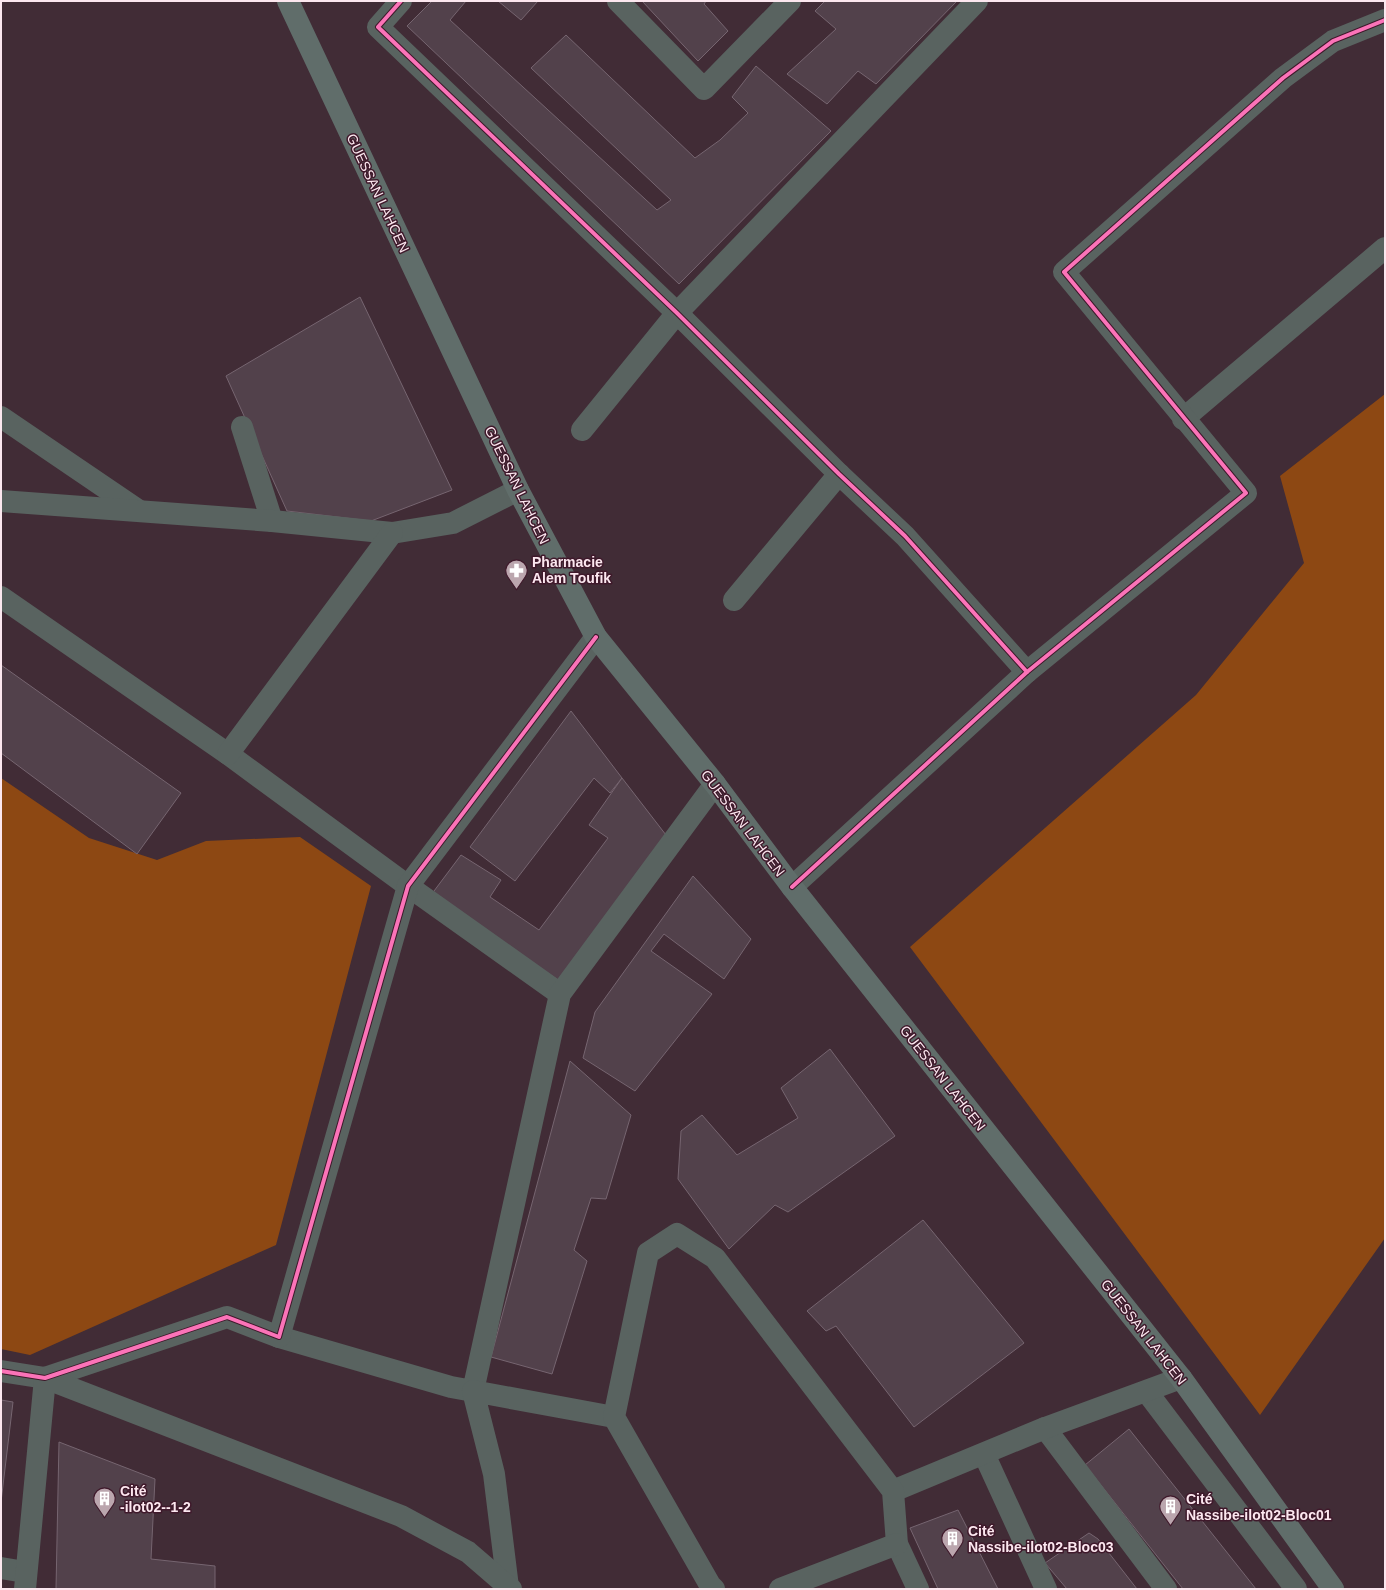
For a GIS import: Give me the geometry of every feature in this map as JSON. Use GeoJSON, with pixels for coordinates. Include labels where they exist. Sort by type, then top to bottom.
{"type":"FeatureCollection","features":[{"type":"Feature","properties":{"kind":"main road","name":"GUESSAN LAHCEN"},"geometry":{"type":"LineString","coordinates":[[288,1],[518,490],[596,636],[715,784],[792,887],[1181,1378],[1333,1589]]}},
{"type":"Feature","properties":{"kind":"street"},"geometry":{"type":"LineString","coordinates":[[401,1],[378,27],[678,313],[839,474],[905,536],[1027,672]]}},
{"type":"Feature","properties":{"kind":"street"},"geometry":{"type":"LineString","coordinates":[[618,1],[704,89],[790,1]]}},
{"type":"Feature","properties":{"kind":"street"},"geometry":{"type":"LineString","coordinates":[[582,430],[678,313],[977,1]]}},
{"type":"Feature","properties":{"kind":"street"},"geometry":{"type":"LineString","coordinates":[[792,887],[1027,672],[1246,493],[1064,272],[1283,78],[1333,41],[1385,20]]}},
{"type":"Feature","properties":{"kind":"street"},"geometry":{"type":"LineString","coordinates":[[1184,419],[1385,248]]}},
{"type":"Feature","properties":{"kind":"street"},"geometry":{"type":"LineString","coordinates":[[1,417],[139,511]]}},
{"type":"Feature","properties":{"kind":"street"},"geometry":{"type":"LineString","coordinates":[[242,427],[272,521]]}},
{"type":"Feature","properties":{"kind":"street"},"geometry":{"type":"LineString","coordinates":[[734,600],[839,474]]}},
{"type":"Feature","properties":{"kind":"street"},"geometry":{"type":"LineString","coordinates":[[1,501],[272,521],[392,533],[453,523],[518,490]]}},
{"type":"Feature","properties":{"kind":"street"},"geometry":{"type":"LineString","coordinates":[[228,754],[392,533]]}},
{"type":"Feature","properties":{"kind":"street"},"geometry":{"type":"LineString","coordinates":[[1,597],[228,754],[408,886],[560,994]]}},
{"type":"Feature","properties":{"kind":"street"},"geometry":{"type":"LineString","coordinates":[[279,1337],[408,886],[596,636]]}},
{"type":"Feature","properties":{"kind":"street"},"geometry":{"type":"LineString","coordinates":[[510,1588],[494,1474],[473,1391],[560,994],[715,784]]}},
{"type":"Feature","properties":{"kind":"street"},"geometry":{"type":"LineString","coordinates":[[714,1589],[710,1585],[614,1417],[648,1253],[677,1234],[715,1258],[893,1491],[897,1544],[918,1589]]}},
{"type":"Feature","properties":{"kind":"street"},"geometry":{"type":"LineString","coordinates":[[45,1378],[227,1317],[279,1337],[451,1388],[614,1417]]}},
{"type":"Feature","properties":{"kind":"street"},"geometry":{"type":"LineString","coordinates":[[1,1371],[45,1378],[401,1516],[468,1552],[510,1588]]}},
{"type":"Feature","properties":{"kind":"street"},"geometry":{"type":"LineString","coordinates":[[1,1568],[25,1580],[45,1378]]}},
{"type":"Feature","properties":{"kind":"street"},"geometry":{"type":"LineString","coordinates":[[893,1491],[1045,1428],[1147,1392],[1181,1378]]}},
{"type":"Feature","properties":{"kind":"street"},"geometry":{"type":"LineString","coordinates":[[1147,1392],[1296,1589]]}},
{"type":"Feature","properties":{"kind":"street"},"geometry":{"type":"LineString","coordinates":[[1045,1428],[1166,1589]]}},
{"type":"Feature","properties":{"kind":"street"},"geometry":{"type":"LineString","coordinates":[[984,1454],[1046,1589]]}},
{"type":"Feature","properties":{"kind":"street"},"geometry":{"type":"LineString","coordinates":[[780,1589],[897,1544]]}},
{"type":"Feature","properties":{"kind":"shaded area"},"geometry":{"type":"Polygon","coordinates":[[[1385,394],[1385,1238],[1260,1415],[910,947],[1196,695],[1304,563],[1280,476],[1385,394]]]}},
{"type":"Feature","properties":{"kind":"shaded area"},"geometry":{"type":"Polygon","coordinates":[[[1,778],[89,838],[157,860],[206,841],[300,837],[371,886],[276,1245],[30,1355],[1,1349],[1,778]]]}},
{"type":"Feature","properties":{"kind":"building"},"geometry":{"type":"Polygon","coordinates":[[[432,1],[466,1],[450,20],[657,210],[671,200],[531,68],[566,35],[695,158],[720,140],[748,113],[732,97],[756,66],[831,131],[679,284],[407,26],[432,1]]]}},
{"type":"Feature","properties":{"kind":"building"},"geometry":{"type":"Polygon","coordinates":[[[498,1],[538,1],[521,20],[498,1]]]}},
{"type":"Feature","properties":{"kind":"building"},"geometry":{"type":"Polygon","coordinates":[[[642,1],[706,1],[704,4],[728,31],[698,61],[642,1]]]}},
{"type":"Feature","properties":{"kind":"building"},"geometry":{"type":"Polygon","coordinates":[[[825,1],[957,1],[876,84],[858,71],[827,104],[787,74],[836,29],[815,11],[825,1]]]}},
{"type":"Feature","properties":{"kind":"building"},"geometry":{"type":"Polygon","coordinates":[[[360,297],[452,490],[371,521],[287,511],[226,376],[360,297]]]}},
{"type":"Feature","properties":{"kind":"building"},"geometry":{"type":"Polygon","coordinates":[[[1,665],[181,793],[137,854],[1,753],[1,665]]]}},
{"type":"Feature","properties":{"kind":"building"},"geometry":{"type":"Polygon","coordinates":[[[571,711],[622,778],[610,793],[594,778],[515,881],[470,847],[571,711]]]}},
{"type":"Feature","properties":{"kind":"building"},"geometry":{"type":"Polygon","coordinates":[[[622,778],[666,835],[567,986],[431,895],[461,855],[501,880],[490,897],[539,930],[608,838],[589,825],[622,778]]]}},
{"type":"Feature","properties":{"kind":"building"},"geometry":{"type":"Polygon","coordinates":[[[693,876],[751,939],[724,979],[664,934],[651,951],[712,994],[635,1091],[583,1058],[595,1012],[693,876]]]}},
{"type":"Feature","properties":{"kind":"building"},"geometry":{"type":"Polygon","coordinates":[[[830,1049],[895,1136],[788,1212],[775,1205],[729,1249],[678,1179],[681,1131],[702,1115],[737,1155],[798,1118],[781,1088],[830,1049]]]}},
{"type":"Feature","properties":{"kind":"building"},"geometry":{"type":"Polygon","coordinates":[[[570,1061],[631,1115],[606,1199],[591,1198],[574,1250],[587,1261],[552,1374],[491,1357],[570,1061]]]}},
{"type":"Feature","properties":{"kind":"building"},"geometry":{"type":"Polygon","coordinates":[[[923,1220],[1024,1343],[914,1427],[836,1326],[826,1331],[807,1311],[923,1220]]]}},
{"type":"Feature","properties":{"kind":"building"},"geometry":{"type":"Polygon","coordinates":[[[1,1400],[13,1402],[1,1502],[1,1400]]]}},
{"type":"Feature","properties":{"kind":"building","name":"Cité Nassibe-ilot02-Bloc01"},"geometry":{"type":"Polygon","coordinates":[[[1129,1429],[1256,1589],[1183,1589],[1085,1465],[1129,1429]]]}},
{"type":"Feature","properties":{"kind":"building","name":"Cité -ilot02--1-2"},"geometry":{"type":"Polygon","coordinates":[[[59,1442],[155,1479],[151,1559],[215,1566],[215,1589],[56,1589],[59,1442]]]}},
{"type":"Feature","properties":{"kind":"building","name":"Cité Nassibe-ilot02-Bloc03"},"geometry":{"type":"Polygon","coordinates":[[[958,1510],[998,1589],[938,1589],[910,1528],[958,1510]]]}},
{"type":"Feature","properties":{"kind":"building"},"geometry":{"type":"Polygon","coordinates":[[[1089,1533],[1098,1539],[1137,1589],[1067,1589],[1045,1563],[1089,1533]]]}},
{"type":"Feature","properties":{"kind":"cycle path"},"geometry":{"type":"LineString","coordinates":[[401,1],[378,27],[677,313],[839,474],[905,536],[1027,672]]}},
{"type":"Feature","properties":{"kind":"cycle path"},"geometry":{"type":"LineString","coordinates":[[792,887],[1027,672],[1246,493],[1064,272],[1283,78],[1333,41],[1385,20]]}},
{"type":"Feature","properties":{"kind":"cycle path"},"geometry":{"type":"LineString","coordinates":[[1,1371],[45,1378],[227,1317],[279,1337],[408,886],[596,637]]}},
{"type":"Feature","properties":{"kind":"place","name":"Pharmacie Alem Toufik"},"geometry":{"type":"Point","coordinates":[517,590]}},
{"type":"Feature","properties":{"kind":"place","name":"Cité -ilot02--1-2"},"geometry":{"type":"Point","coordinates":[105,1518]}},
{"type":"Feature","properties":{"kind":"place","name":"Cité Nassibe-ilot02-Bloc01"},"geometry":{"type":"Point","coordinates":[1170,1526]}},
{"type":"Feature","properties":{"kind":"place","name":"Cité Nassibe-ilot02-Bloc03"},"geometry":{"type":"Point","coordinates":[953,1558]}}]}
